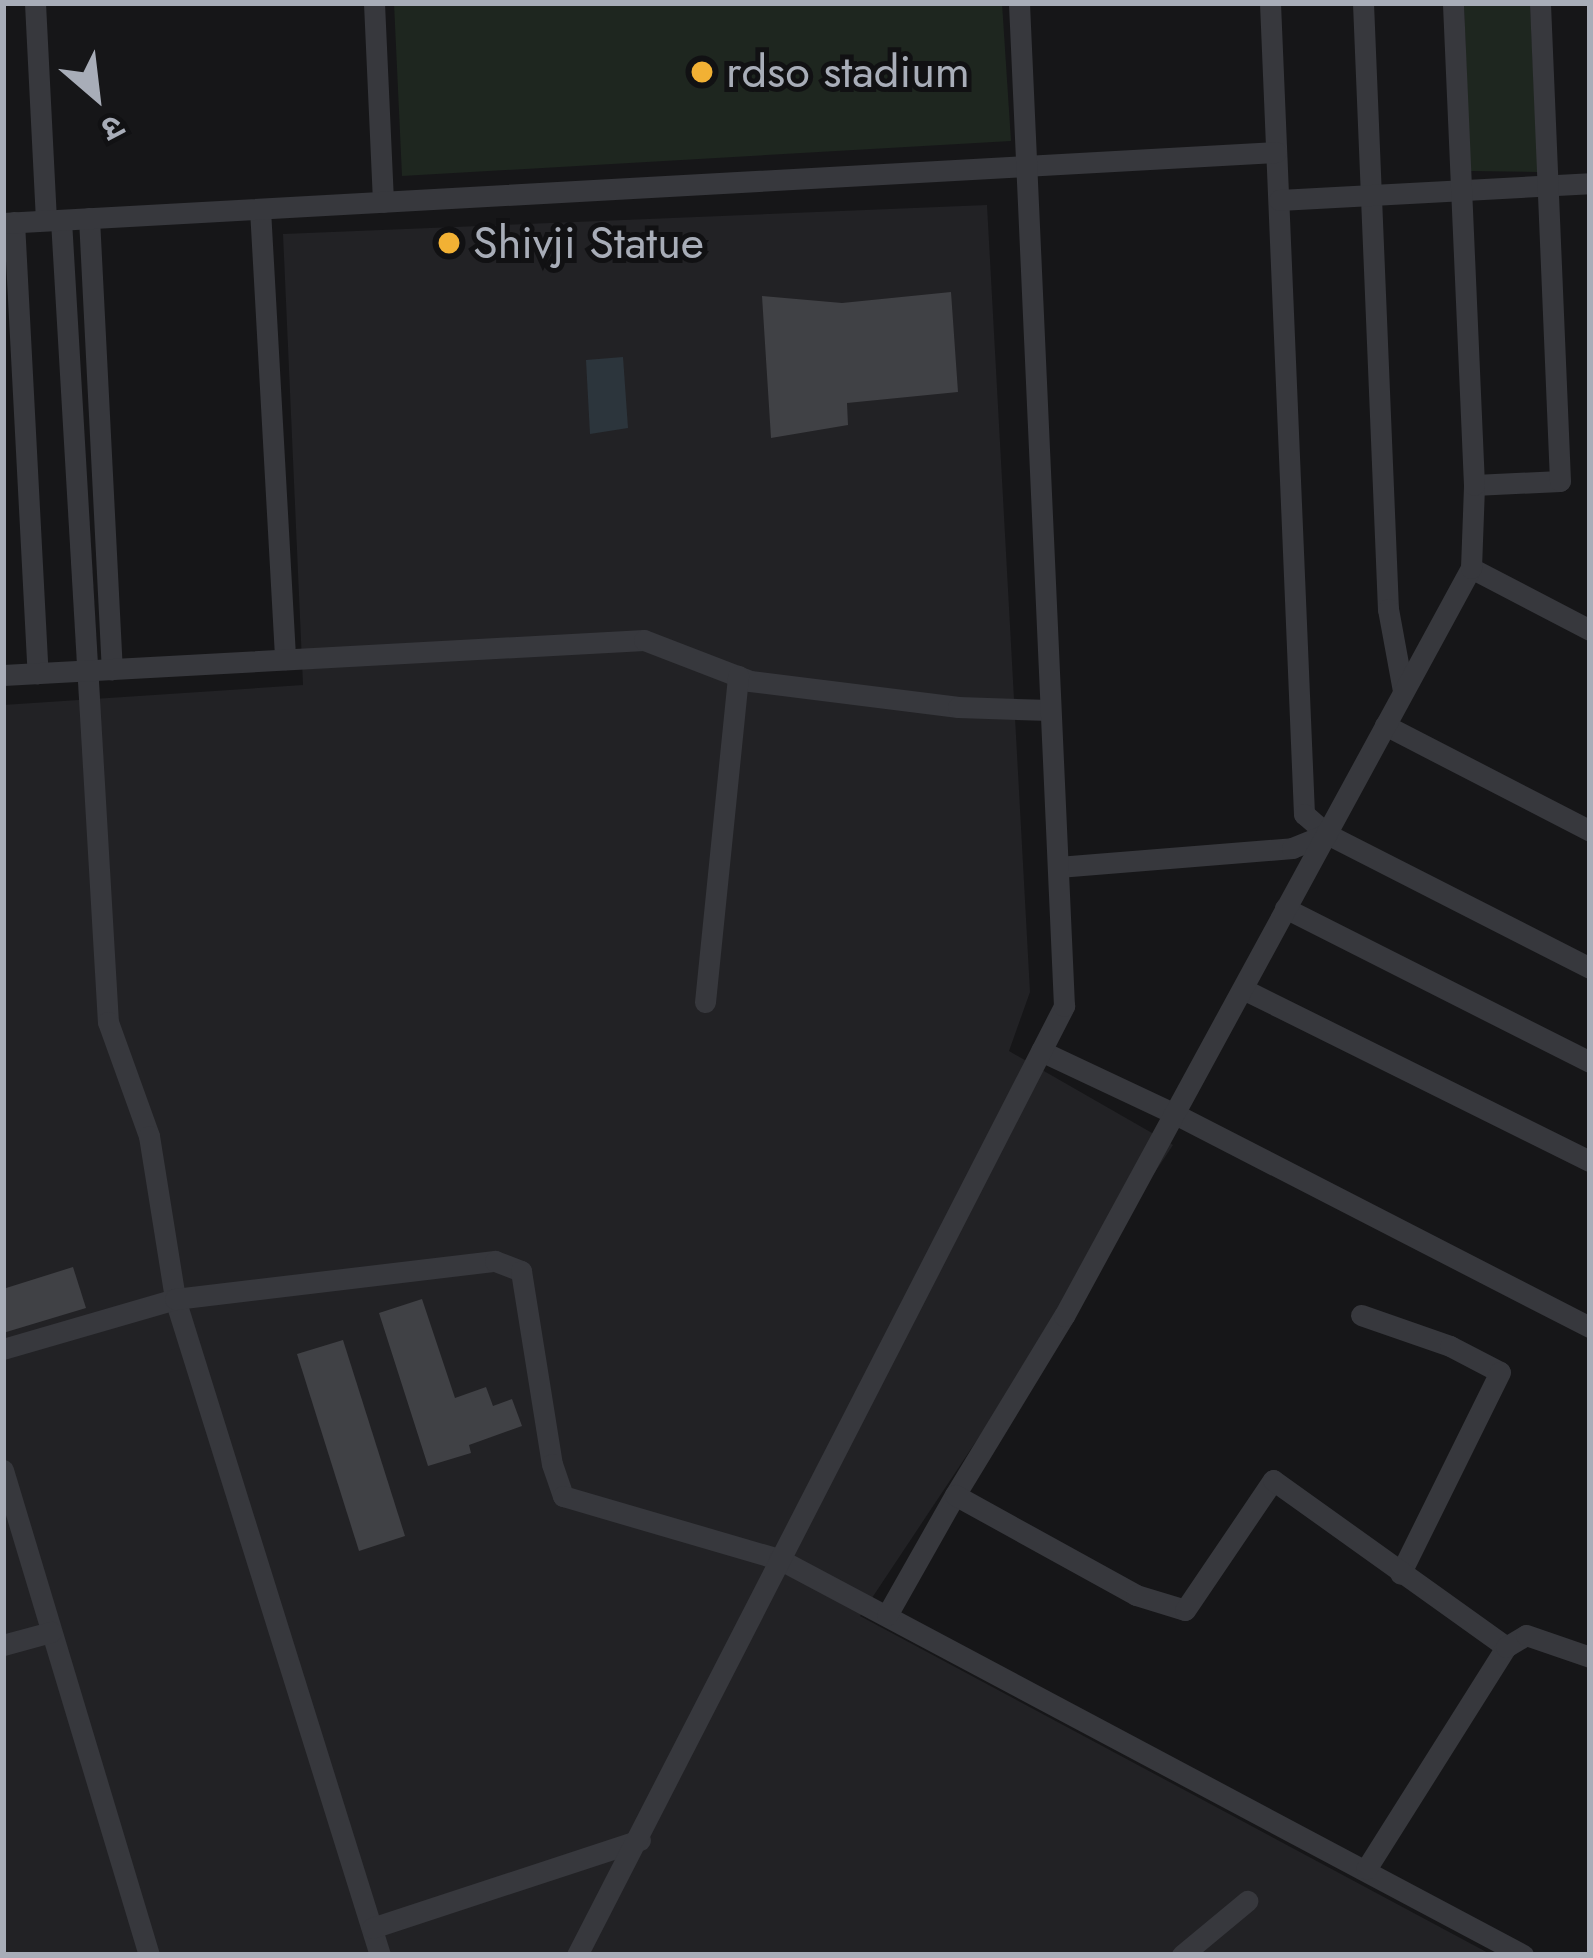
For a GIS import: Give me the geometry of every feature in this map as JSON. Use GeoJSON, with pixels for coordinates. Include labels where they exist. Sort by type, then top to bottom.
{"type":"FeatureCollection","features":[{"type":"Feature","properties":{"kind":"street"},"geometry":{"type":"LineString","coordinates":[[35,3],[108,1022],[149,1136],[175,1299],[380,1955]]}},
{"type":"Feature","properties":{"kind":"street"},"geometry":{"type":"LineString","coordinates":[[374,3],[383,202]]}},
{"type":"Feature","properties":{"kind":"street"},"geometry":{"type":"LineString","coordinates":[[577,1955],[1064,1006],[1019,3]]}},
{"type":"Feature","properties":{"kind":"street"},"geometry":{"type":"LineString","coordinates":[[1270,3],[1304,814],[1327,834],[1590,968]]}},
{"type":"Feature","properties":{"kind":"street"},"geometry":{"type":"LineString","coordinates":[[1363,3],[1388,609],[1403,692]]}},
{"type":"Feature","properties":{"kind":"street"},"geometry":{"type":"LineString","coordinates":[[887,1616],[1064,1316],[1471,568],[1474,484],[1453,3]]}},
{"type":"Feature","properties":{"kind":"street"},"geometry":{"type":"LineString","coordinates":[[1474,484],[1560,481],[1540,3]]}},
{"type":"Feature","properties":{"kind":"street"},"geometry":{"type":"LineString","coordinates":[[38,674],[8,223],[1276,152]]}},
{"type":"Feature","properties":{"kind":"street"},"geometry":{"type":"LineString","coordinates":[[1279,200],[1590,183]]}},
{"type":"Feature","properties":{"kind":"street"},"geometry":{"type":"LineString","coordinates":[[260,209],[285,659]]}},
{"type":"Feature","properties":{"kind":"street"},"geometry":{"type":"LineString","coordinates":[[89,218],[112,669]]}},
{"type":"Feature","properties":{"kind":"street"},"geometry":{"type":"LineString","coordinates":[[1471,568],[1590,630]]}},
{"type":"Feature","properties":{"kind":"street"},"geometry":{"type":"LineString","coordinates":[[3,675],[644,640],[737,676],[958,707],[1051,710]]}},
{"type":"Feature","properties":{"kind":"street"},"geometry":{"type":"LineString","coordinates":[[705,1002],[737,676]]}},
{"type":"Feature","properties":{"kind":"street"},"geometry":{"type":"LineString","coordinates":[[1385,725],[1590,831]]}},
{"type":"Feature","properties":{"kind":"street"},"geometry":{"type":"LineString","coordinates":[[1058,867],[1292,848],[1327,834]]}},
{"type":"Feature","properties":{"kind":"street"},"geometry":{"type":"LineString","coordinates":[[1285,908],[1590,1062]]}},
{"type":"Feature","properties":{"kind":"street"},"geometry":{"type":"LineString","coordinates":[[1243,989],[1590,1161]]}},
{"type":"Feature","properties":{"kind":"street"},"geometry":{"type":"LineString","coordinates":[[1041,1051],[1175,1114],[1590,1327]]}},
{"type":"Feature","properties":{"kind":"street"},"geometry":{"type":"LineString","coordinates":[[3,1349],[175,1299],[495,1261],[521,1271],[552,1464],[563,1496],[779,1559],[1523,1955]]}},
{"type":"Feature","properties":{"kind":"street"},"geometry":{"type":"LineString","coordinates":[[1361,1315],[1450,1346],[1500,1372],[1400,1574]]}},
{"type":"Feature","properties":{"kind":"street"},"geometry":{"type":"LineString","coordinates":[[3,1470],[149,1955]]}},
{"type":"Feature","properties":{"kind":"street"},"geometry":{"type":"LineString","coordinates":[[955,1495],[1136,1595],[1185,1610],[1273,1480],[1505,1647]]}},
{"type":"Feature","properties":{"kind":"street"},"geometry":{"type":"LineString","coordinates":[[3,1645],[51,1632]]}},
{"type":"Feature","properties":{"kind":"street"},"geometry":{"type":"LineString","coordinates":[[1366,1869],[1505,1647],[1526,1635],[1590,1658]]}},
{"type":"Feature","properties":{"kind":"street"},"geometry":{"type":"LineString","coordinates":[[372,1928],[640,1840]]}},
{"type":"Feature","properties":{"kind":"street"},"geometry":{"type":"LineString","coordinates":[[1182,1955],[1247,1901]]}},
{"type":"Feature","properties":{"kind":"shaded area","name":"rdso stadium"},"geometry":{"type":"Polygon","coordinates":[[[394,3],[1002,3],[1011,141],[402,176],[394,3]]]}},
{"type":"Feature","properties":{"kind":"shaded area"},"geometry":{"type":"Polygon","coordinates":[[[1464,3],[1530,3],[1538,172],[1470,171],[1464,3]]]}},
{"type":"Feature","properties":{"kind":"shaded area"},"geometry":{"type":"Polygon","coordinates":[[[987,205],[1030,992],[1009,1051],[1173,1145],[860,1616],[1492,1955],[3,1955],[3,705],[303,685],[283,234],[987,205]]]}},
{"type":"Feature","properties":{"kind":"shaded area"},"geometry":{"type":"Polygon","coordinates":[[[623,357],[628,428],[590,434],[586,360],[623,357]]]}},
{"type":"Feature","properties":{"kind":"building"},"geometry":{"type":"Polygon","coordinates":[[[951,292],[958,392],[847,403],[848,425],[771,438],[762,296],[842,303],[951,292]]]}},
{"type":"Feature","properties":{"kind":"building"},"geometry":{"type":"Polygon","coordinates":[[[73,1267],[86,1308],[3,1333],[3,1289],[73,1267]]]}},
{"type":"Feature","properties":{"kind":"building"},"geometry":{"type":"Polygon","coordinates":[[[422,1299],[455,1398],[486,1387],[493,1406],[512,1399],[522,1426],[469,1445],[471,1453],[428,1466],[379,1313],[422,1299]]]}},
{"type":"Feature","properties":{"kind":"building"},"geometry":{"type":"Polygon","coordinates":[[[343,1340],[405,1536],[359,1551],[297,1354],[343,1340]]]}},
{"type":"Feature","properties":{"kind":"place","name":"rdso stadium"},"geometry":{"type":"Point","coordinates":[702,72]}},
{"type":"Feature","properties":{"kind":"place","name":"Shivji Statue"},"geometry":{"type":"Point","coordinates":[449,243]}}]}
